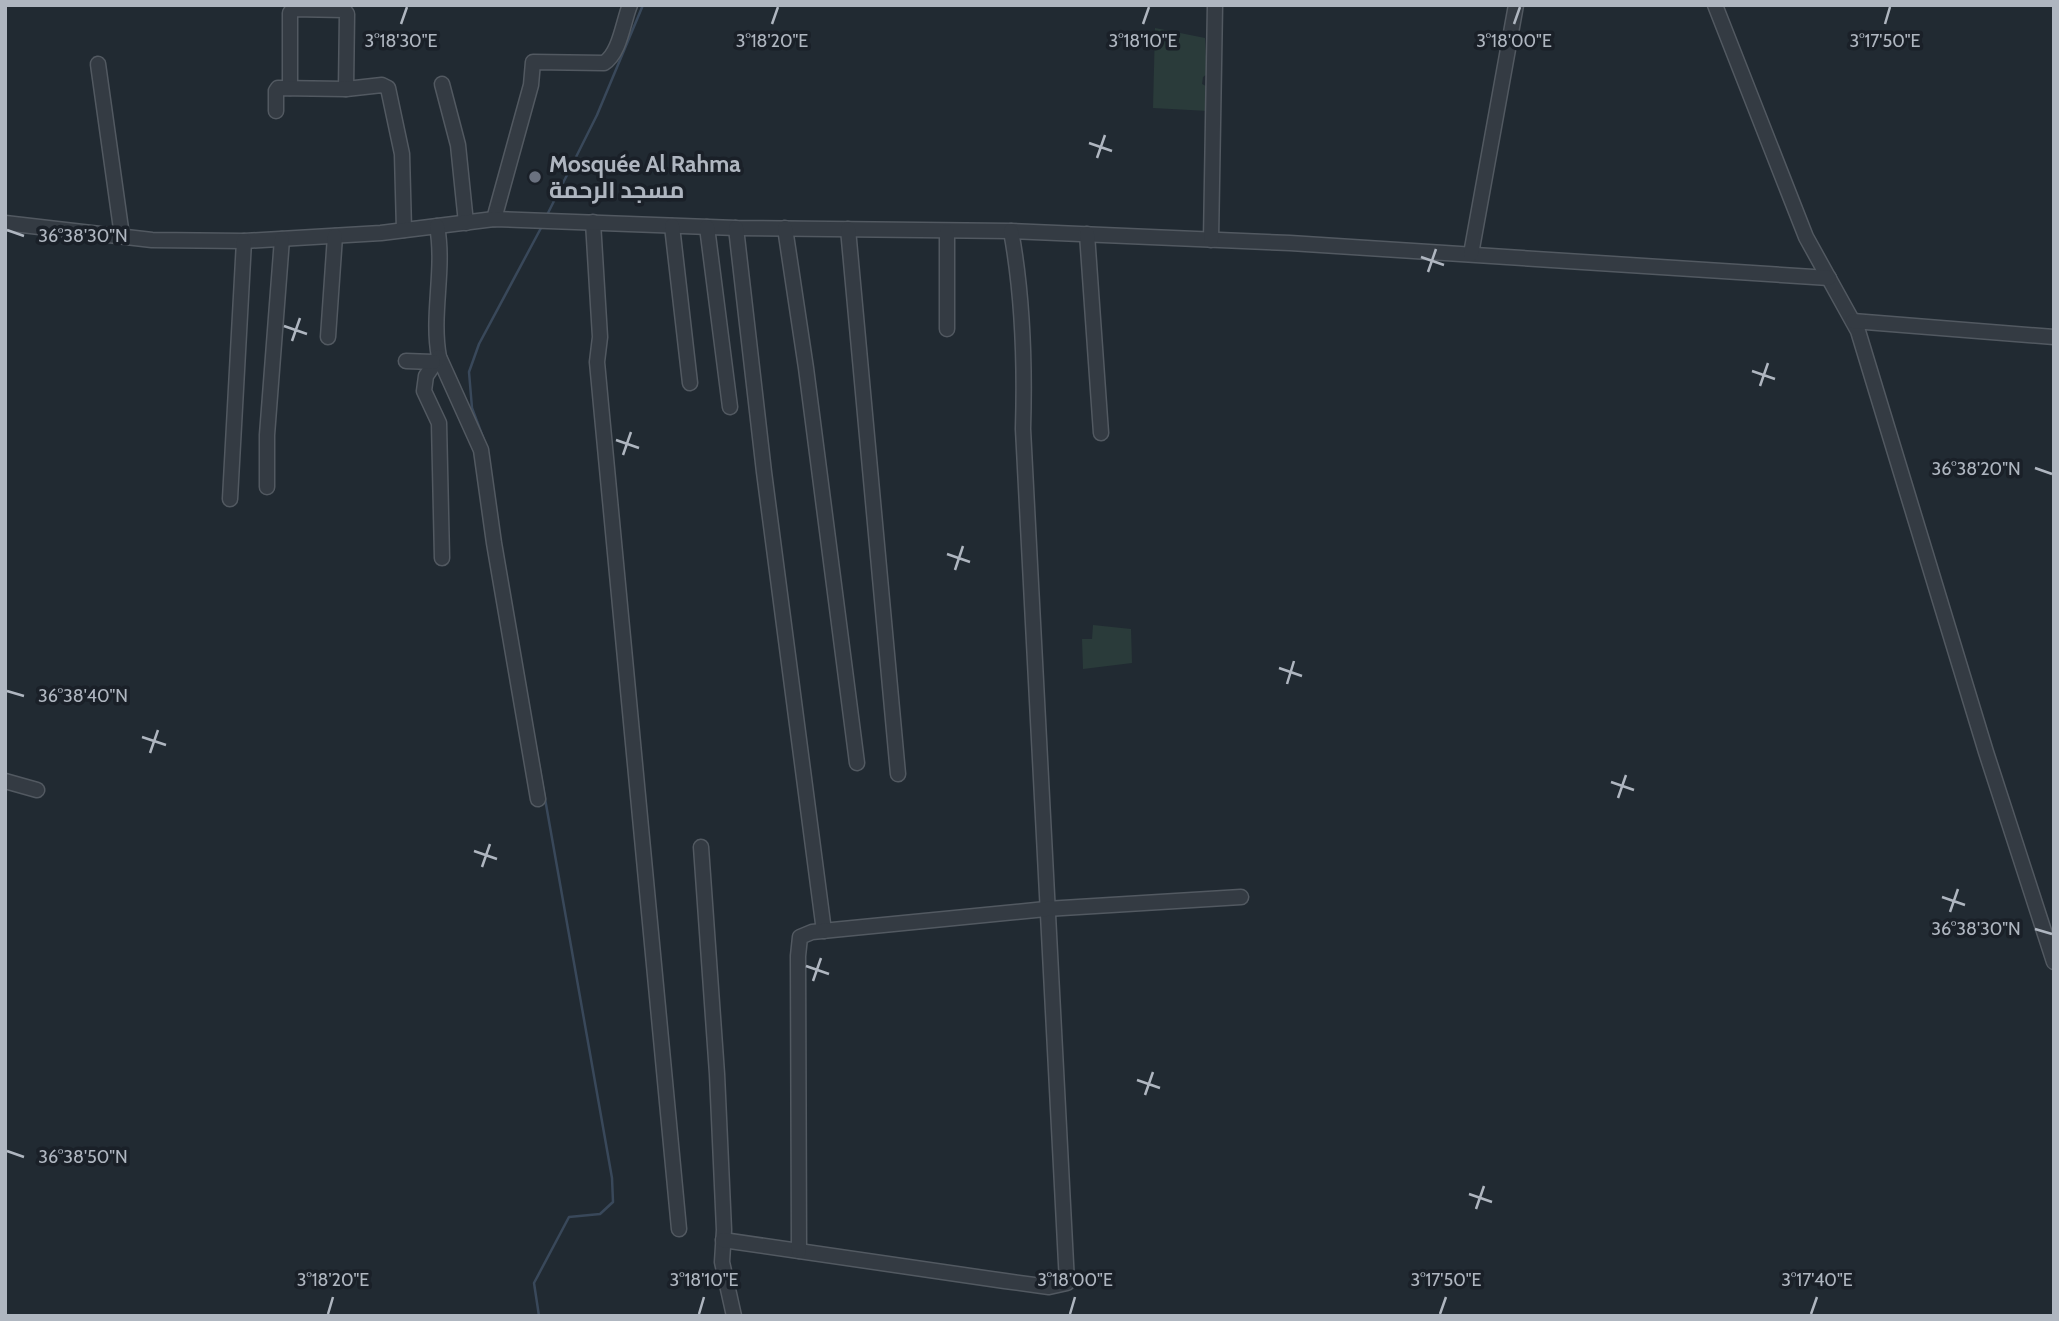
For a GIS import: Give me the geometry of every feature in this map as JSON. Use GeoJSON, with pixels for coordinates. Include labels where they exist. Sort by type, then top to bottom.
{"type":"FeatureCollection","features":[{"type":"Feature","properties":{"kind":"street"},"geometry":{"type":"LineString","coordinates":[[1211,240],[1215,5]]}},
{"type":"Feature","properties":{"kind":"street"},"geometry":{"type":"LineString","coordinates":[[1715,5],[1806,237],[1858,331],[1986,752],[2054,962]]}},
{"type":"Feature","properties":{"kind":"street"},"geometry":{"type":"LineString","coordinates":[[1471,254],[1518,7]]}},
{"type":"Feature","properties":{"kind":"street"},"geometry":{"type":"LineString","coordinates":[[494,219],[531,85],[533,62],[604,63],[610,60],[628,8]]}},
{"type":"Feature","properties":{"kind":"street"},"geometry":{"type":"LineString","coordinates":[[290,88],[290,12],[293,9],[344,10],[346,13],[345,89]]}},
{"type":"Feature","properties":{"kind":"street"},"geometry":{"type":"LineString","coordinates":[[98,64],[122,236]]}},
{"type":"Feature","properties":{"kind":"street"},"geometry":{"type":"LineString","coordinates":[[442,84],[458,145],[466,223]]}},
{"type":"Feature","properties":{"kind":"street"},"geometry":{"type":"LineString","coordinates":[[275,111],[275,91],[278,88],[345,89],[382,85],[388,88],[402,154],[404,230]]}},
{"type":"Feature","properties":{"kind":"street"},"geometry":{"type":"LineString","coordinates":[[5,223],[152,240],[244,241],[404,230],[494,219],[736,228],[1011,231],[1471,254],[1829,278]]}},
{"type":"Feature","properties":{"kind":"street"},"geometry":{"type":"LineString","coordinates":[[593,222],[600,337],[597,362],[679,1229]]}},
{"type":"Feature","properties":{"kind":"street"},"geometry":{"type":"LineString","coordinates":[[438,226],[442,249],[436,360],[481,450],[538,799]]}},
{"type":"Feature","properties":{"kind":"street"},"geometry":{"type":"LineString","coordinates":[[672,226],[690,383]]}},
{"type":"Feature","properties":{"kind":"street"},"geometry":{"type":"LineString","coordinates":[[708,227],[730,407]]}},
{"type":"Feature","properties":{"kind":"street"},"geometry":{"type":"LineString","coordinates":[[736,228],[764,472],[824,931]]}},
{"type":"Feature","properties":{"kind":"street"},"geometry":{"type":"LineString","coordinates":[[785,228],[806,368],[857,763]]}},
{"type":"Feature","properties":{"kind":"street"},"geometry":{"type":"LineString","coordinates":[[848,229],[898,774]]}},
{"type":"Feature","properties":{"kind":"street"},"geometry":{"type":"LineString","coordinates":[[723,1240],[1049,1287],[1067,1283],[1024,443],[1025,374],[1018,270],[1011,231]]}},
{"type":"Feature","properties":{"kind":"street"},"geometry":{"type":"LineString","coordinates":[[947,232],[947,329]]}},
{"type":"Feature","properties":{"kind":"street"},"geometry":{"type":"LineString","coordinates":[[1087,234],[1101,433]]}},
{"type":"Feature","properties":{"kind":"street"},"geometry":{"type":"LineString","coordinates":[[327,337],[335,236]]}},
{"type":"Feature","properties":{"kind":"street"},"geometry":{"type":"LineString","coordinates":[[267,486],[267,435],[282,239]]}},
{"type":"Feature","properties":{"kind":"street"},"geometry":{"type":"LineString","coordinates":[[230,499],[244,241]]}},
{"type":"Feature","properties":{"kind":"street"},"geometry":{"type":"LineString","coordinates":[[1853,321],[2054,337]]}},
{"type":"Feature","properties":{"kind":"street"},"geometry":{"type":"LineString","coordinates":[[405,361],[436,360]]}},
{"type":"Feature","properties":{"kind":"street"},"geometry":{"type":"LineString","coordinates":[[436,360],[426,376],[424,391],[439,423],[442,558]]}},
{"type":"Feature","properties":{"kind":"street"},"geometry":{"type":"LineString","coordinates":[[5,780],[37,790]]}},
{"type":"Feature","properties":{"kind":"street"},"geometry":{"type":"LineString","coordinates":[[701,847],[717,1074],[722,1262],[734,1316]]}},
{"type":"Feature","properties":{"kind":"street"},"geometry":{"type":"LineString","coordinates":[[799,1251],[800,937],[824,931],[1046,909],[1241,897]]}},
{"type":"Feature","properties":{"kind":"shaded area"},"geometry":{"type":"Polygon","coordinates":[[[1155,28],[1205,38],[1207,74],[1203,77],[1202,84],[1208,87],[1208,111],[1153,108],[1155,28]]]}},
{"type":"Feature","properties":{"kind":"shaded area"},"geometry":{"type":"Polygon","coordinates":[[[1093,625],[1131,629],[1132,663],[1083,669],[1082,639],[1092,639],[1093,625]]]}},
{"type":"Feature","properties":{"kind":"waterway"},"geometry":{"type":"LineString","coordinates":[[547,215],[597,115],[643,5]]}},
{"type":"Feature","properties":{"kind":"waterway"},"geometry":{"type":"LineString","coordinates":[[484,440],[472,408],[469,372],[479,344],[541,228]]}},
{"type":"Feature","properties":{"kind":"waterway"},"geometry":{"type":"LineString","coordinates":[[529,708],[612,1178],[613,1202],[600,1214],[569,1217],[534,1283],[539,1316]]}},
{"type":"Feature","properties":{"kind":"place","name":"Mosquée Al Rahma مسجد الرحمة"},"geometry":{"type":"Point","coordinates":[535,177]}}]}
